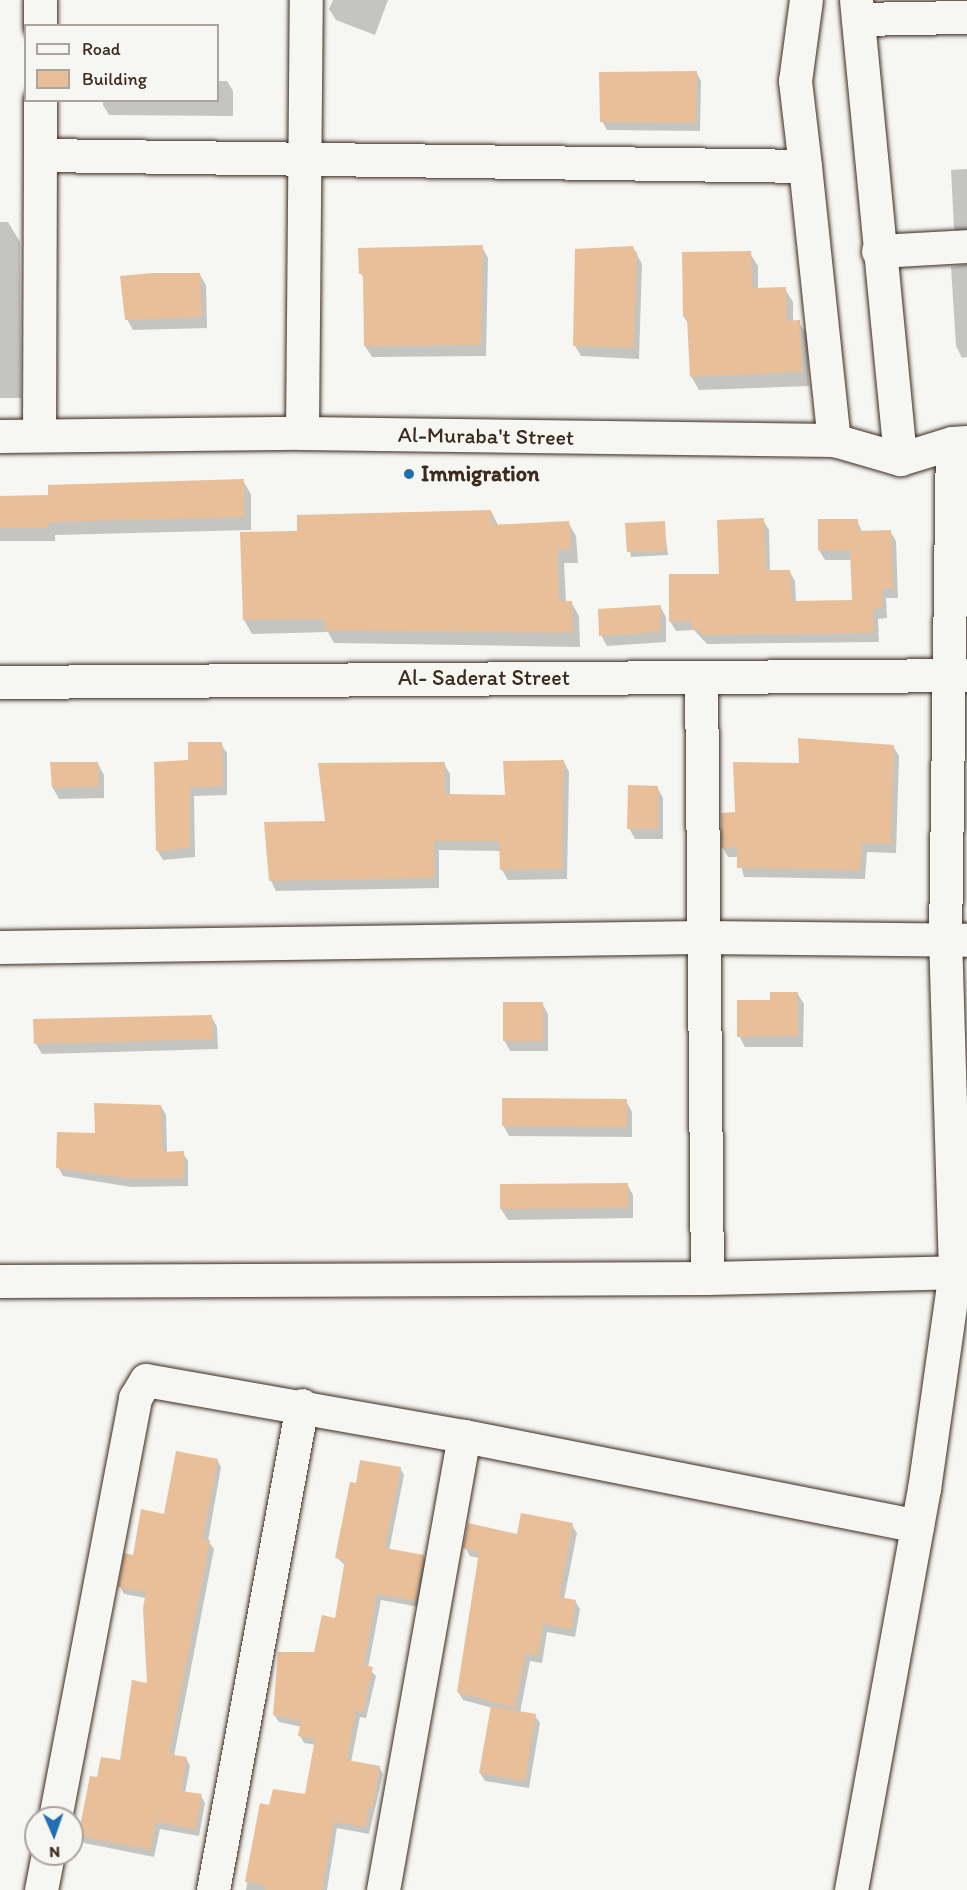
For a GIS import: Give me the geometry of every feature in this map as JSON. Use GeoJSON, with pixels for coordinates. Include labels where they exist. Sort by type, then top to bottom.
{"type":"FeatureCollection","features":[{"type":"Feature","properties":{"kind":"street"},"geometry":{"type":"LineString","coordinates":[[40,0],[40,24]]}},
{"type":"Feature","properties":{"kind":"street"},"geometry":{"type":"LineString","coordinates":[[302,433],[306,0]]}},
{"type":"Feature","properties":{"kind":"street"},"geometry":{"type":"LineString","coordinates":[[806,0],[795,81],[834,440]]}},
{"type":"Feature","properties":{"kind":"street"},"geometry":{"type":"LineString","coordinates":[[851,1890],[961,1272],[956,940],[960,442],[900,459],[878,251],[857,10],[967,17]]}},
{"type":"Feature","properties":{"kind":"street"},"geometry":{"type":"LineString","coordinates":[[39,435],[40,102]]}},
{"type":"Feature","properties":{"kind":"street"},"geometry":{"type":"LineString","coordinates":[[40,155],[805,166]]}},
{"type":"Feature","properties":{"kind":"street"},"geometry":{"type":"LineString","coordinates":[[878,251],[967,246]]}},
{"type":"Feature","properties":{"kind":"street","name":"Al-Muraba't Street"},"geometry":{"type":"LineString","coordinates":[[0,436],[302,433],[834,440],[900,459]]}},
{"type":"Feature","properties":{"kind":"street","name":"Al- Saderat Street"},"geometry":{"type":"LineString","coordinates":[[0,682],[958,675]]}},
{"type":"Feature","properties":{"kind":"street"},"geometry":{"type":"LineString","coordinates":[[701,677],[701,937],[707,1278]]}},
{"type":"Feature","properties":{"kind":"street"},"geometry":{"type":"LineString","coordinates":[[0,948],[701,937],[956,940]]}},
{"type":"Feature","properties":{"kind":"street"},"geometry":{"type":"LineString","coordinates":[[0,1281],[707,1278],[961,1272]]}},
{"type":"Feature","properties":{"kind":"street"},"geometry":{"type":"LineString","coordinates":[[57,1806],[141,1383],[156,1379],[302,1405],[917,1526]]}},
{"type":"Feature","properties":{"kind":"street"},"geometry":{"type":"LineString","coordinates":[[213,1890],[302,1405]]}},
{"type":"Feature","properties":{"kind":"street"},"geometry":{"type":"LineString","coordinates":[[383,1890],[464,1436]]}},
{"type":"Feature","properties":{"kind":"street"},"geometry":{"type":"LineString","coordinates":[[44,1890],[47,1866]]}},
{"type":"Feature","properties":{"kind":"building"},"geometry":{"type":"Polygon","coordinates":[[[697,71],[696,123],[600,122],[599,72],[697,71]]]}},
{"type":"Feature","properties":{"kind":"building"},"geometry":{"type":"Polygon","coordinates":[[[483,245],[481,345],[364,346],[363,274],[359,274],[358,248],[483,245]]]}},
{"type":"Feature","properties":{"kind":"building"},"geometry":{"type":"Polygon","coordinates":[[[633,246],[634,252],[637,252],[634,348],[573,346],[575,249],[633,246]]]}},
{"type":"Feature","properties":{"kind":"building"},"geometry":{"type":"Polygon","coordinates":[[[751,251],[752,288],[786,287],[787,321],[800,320],[802,372],[690,377],[687,317],[683,317],[682,252],[751,251]]]}},
{"type":"Feature","properties":{"kind":"building"},"geometry":{"type":"Polygon","coordinates":[[[200,273],[202,317],[125,320],[120,276],[200,273]]]}},
{"type":"Feature","properties":{"kind":"building"},"geometry":{"type":"Polygon","coordinates":[[[244,479],[244,517],[48,522],[49,528],[0,528],[0,496],[48,495],[48,485],[244,479]]]}},
{"type":"Feature","properties":{"kind":"building"},"geometry":{"type":"Polygon","coordinates":[[[491,510],[492,525],[569,521],[571,549],[557,550],[559,601],[572,601],[573,633],[325,630],[324,619],[243,620],[240,532],[297,531],[297,515],[491,510]]]}},
{"type":"Feature","properties":{"kind":"building"},"geometry":{"type":"Polygon","coordinates":[[[764,518],[766,570],[790,570],[792,601],[852,600],[850,550],[818,550],[818,519],[858,519],[858,531],[891,530],[893,588],[882,589],[882,609],[873,609],[874,633],[700,635],[700,629],[692,630],[691,621],[669,622],[669,574],[719,574],[717,520],[764,518]]]}},
{"type":"Feature","properties":{"kind":"building"},"geometry":{"type":"Polygon","coordinates":[[[665,521],[666,551],[627,552],[625,523],[665,521]]]}},
{"type":"Feature","properties":{"kind":"building"},"geometry":{"type":"Polygon","coordinates":[[[661,605],[660,632],[599,636],[598,609],[661,605]]]}},
{"type":"Feature","properties":{"kind":"building"},"geometry":{"type":"Polygon","coordinates":[[[798,738],[894,745],[891,844],[862,843],[860,870],[737,868],[737,847],[721,848],[721,813],[735,812],[733,762],[799,763],[798,738]]]}},
{"type":"Feature","properties":{"kind":"building"},"geometry":{"type":"Polygon","coordinates":[[[188,742],[222,742],[223,786],[190,787],[190,848],[156,851],[154,762],[188,760],[188,742]]]}},
{"type":"Feature","properties":{"kind":"building"},"geometry":{"type":"Polygon","coordinates":[[[564,760],[562,869],[500,870],[499,841],[434,841],[434,878],[269,881],[264,822],[325,821],[318,763],[445,762],[445,794],[505,795],[503,761],[564,760]]]}},
{"type":"Feature","properties":{"kind":"building"},"geometry":{"type":"Polygon","coordinates":[[[50,762],[98,762],[99,787],[52,788],[50,762]]]}},
{"type":"Feature","properties":{"kind":"building"},"geometry":{"type":"Polygon","coordinates":[[[628,785],[658,786],[658,829],[627,829],[628,785]]]}},
{"type":"Feature","properties":{"kind":"building"},"geometry":{"type":"Polygon","coordinates":[[[770,992],[798,992],[798,1036],[737,1037],[737,1000],[770,1000],[770,992]]]}},
{"type":"Feature","properties":{"kind":"building"},"geometry":{"type":"Polygon","coordinates":[[[503,1002],[543,1002],[543,1041],[503,1041],[503,1002]]]}},
{"type":"Feature","properties":{"kind":"building"},"geometry":{"type":"Polygon","coordinates":[[[212,1015],[213,1039],[34,1044],[33,1019],[212,1015]]]}},
{"type":"Feature","properties":{"kind":"building"},"geometry":{"type":"Polygon","coordinates":[[[502,1098],[627,1099],[627,1127],[502,1126],[502,1098]]]}},
{"type":"Feature","properties":{"kind":"building"},"geometry":{"type":"Polygon","coordinates":[[[94,1103],[161,1105],[163,1152],[184,1151],[184,1178],[126,1178],[56,1168],[57,1132],[95,1133],[94,1103]]]}},
{"type":"Feature","properties":{"kind":"building"},"geometry":{"type":"Polygon","coordinates":[[[628,1183],[628,1208],[500,1209],[500,1184],[628,1183]]]}},
{"type":"Feature","properties":{"kind":"building"},"geometry":{"type":"Polygon","coordinates":[[[176,1451],[218,1459],[203,1538],[210,1540],[169,1754],[187,1757],[181,1791],[202,1794],[195,1829],[156,1822],[151,1850],[84,1837],[84,1806],[90,1776],[97,1777],[101,1757],[120,1760],[132,1680],[147,1683],[143,1608],[146,1592],[118,1587],[124,1553],[133,1555],[141,1509],[164,1514],[176,1451]]]}},
{"type":"Feature","properties":{"kind":"building"},"geometry":{"type":"Polygon","coordinates":[[[360,1460],[401,1467],[385,1548],[424,1555],[415,1601],[377,1594],[364,1665],[373,1667],[363,1712],[356,1710],[347,1760],[380,1766],[373,1807],[369,1806],[366,1827],[334,1822],[322,1890],[265,1890],[266,1885],[245,1882],[260,1803],[269,1805],[273,1789],[305,1794],[315,1739],[298,1736],[301,1721],[273,1715],[278,1652],[314,1652],[322,1615],[335,1618],[345,1560],[335,1558],[350,1482],[356,1483],[360,1460]]]}},
{"type":"Feature","properties":{"kind":"building"},"geometry":{"type":"Polygon","coordinates":[[[521,1513],[573,1523],[559,1597],[576,1600],[571,1629],[543,1624],[538,1656],[526,1653],[515,1708],[457,1692],[479,1552],[463,1548],[468,1523],[517,1534],[521,1513]]]}},
{"type":"Feature","properties":{"kind":"building"},"geometry":{"type":"Polygon","coordinates":[[[491,1706],[536,1714],[525,1781],[479,1773],[491,1706]]]}},
{"type":"Feature","properties":{"kind":"place","name":"Immigration"},"geometry":{"type":"Point","coordinates":[409,474]}}]}
